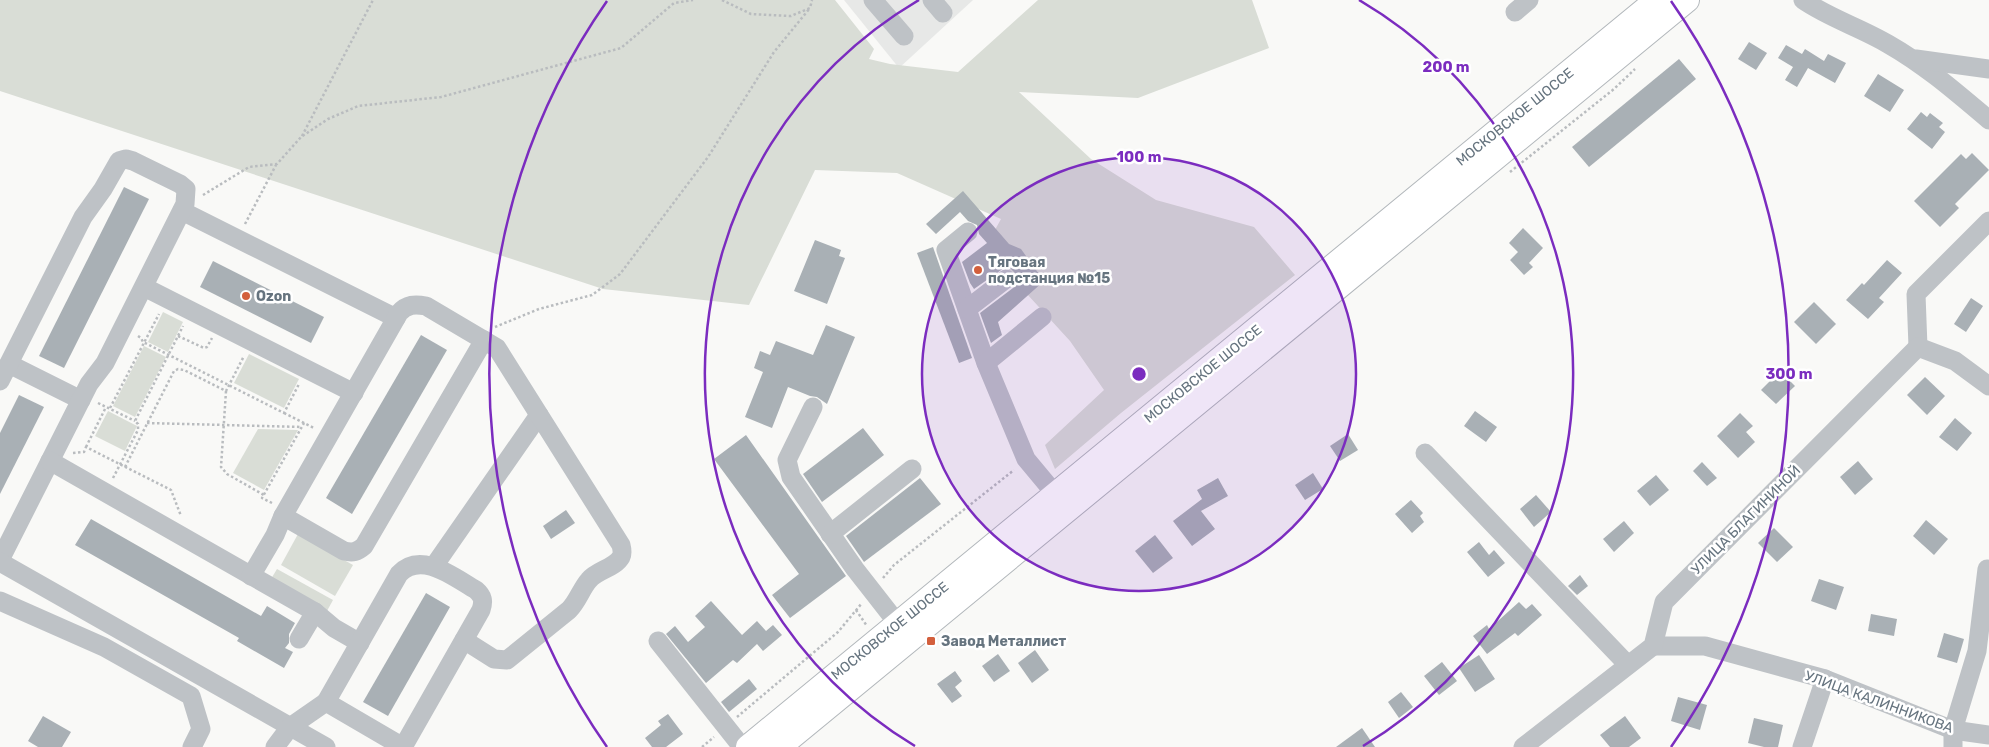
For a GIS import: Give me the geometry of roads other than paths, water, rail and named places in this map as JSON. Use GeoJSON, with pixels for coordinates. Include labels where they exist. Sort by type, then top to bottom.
{"type":"FeatureCollection","features":[{"type":"Feature","properties":{"kind":"main road","name":"МОСКОВСКОЕ ШОССЕ"},"geometry":{"type":"LineString","coordinates":[[748,747],[1657,0]]}},
{"type":"Feature","properties":{"kind":"main road","name":"МОСКОВСКОЕ ШОССЕ"},"geometry":{"type":"LineString","coordinates":[[779,747],[1687,0]]}},
{"type":"Feature","properties":{"kind":"street"},"geometry":{"type":"LineString","coordinates":[[873,0],[904,36]]}},
{"type":"Feature","properties":{"kind":"street"},"geometry":{"type":"LineString","coordinates":[[1803,0],[1888,44],[1912,59],[1944,82],[1989,120]]}},
{"type":"Feature","properties":{"kind":"street"},"geometry":{"type":"LineString","coordinates":[[1912,59],[1989,69]]}},
{"type":"Feature","properties":{"kind":"street"},"geometry":{"type":"LineString","coordinates":[[0,381],[83,217],[103,189],[118,161],[126,159],[134,161],[180,184],[186,189],[184,204],[144,287],[105,363],[89,384],[0,561],[326,747]]}},
{"type":"Feature","properties":{"kind":"street"},"geometry":{"type":"LineString","coordinates":[[184,204],[237,238],[396,318]]}},
{"type":"Feature","properties":{"kind":"street"},"geometry":{"type":"LineString","coordinates":[[1989,221],[1916,294],[1918,347],[1955,361],[1989,386]]}},
{"type":"Feature","properties":{"kind":"street"},"geometry":{"type":"LineString","coordinates":[[968,232],[946,250],[986,363],[1026,459],[1056,495]]}},
{"type":"Feature","properties":{"kind":"street"},"geometry":{"type":"LineString","coordinates":[[967,309],[1006,279]]}},
{"type":"Feature","properties":{"kind":"street"},"geometry":{"type":"LineString","coordinates":[[144,287],[354,393]]}},
{"type":"Feature","properties":{"kind":"street"},"geometry":{"type":"LineString","coordinates":[[251,576],[275,535],[284,514],[396,318],[403,308],[409,305],[426,306],[487,335],[497,348],[623,551],[621,557],[589,580],[569,610],[507,660],[494,659],[464,640]]}},
{"type":"Feature","properties":{"kind":"street"},"geometry":{"type":"LineString","coordinates":[[986,363],[1042,317]]}},
{"type":"Feature","properties":{"kind":"street"},"geometry":{"type":"LineString","coordinates":[[284,514],[344,551],[353,553],[364,546],[487,335]]}},
{"type":"Feature","properties":{"kind":"street","name":"УЛИЦА БЛАГИНИНОЙ"},"geometry":{"type":"LineString","coordinates":[[1653,646],[1664,602],[1918,347]]}},
{"type":"Feature","properties":{"kind":"street"},"geometry":{"type":"LineString","coordinates":[[9,364],[82,398]]}},
{"type":"Feature","properties":{"kind":"street"},"geometry":{"type":"LineString","coordinates":[[813,407],[787,460],[791,478],[872,592],[898,624]]}},
{"type":"Feature","properties":{"kind":"street"},"geometry":{"type":"LineString","coordinates":[[434,566],[539,416]]}},
{"type":"Feature","properties":{"kind":"street"},"geometry":{"type":"LineString","coordinates":[[1425,453],[1628,665]]}},
{"type":"Feature","properties":{"kind":"street"},"geometry":{"type":"LineString","coordinates":[[52,457],[106,493],[315,612],[334,628],[360,643]]}},
{"type":"Feature","properties":{"kind":"street"},"geometry":{"type":"LineString","coordinates":[[830,534],[912,469]]}},
{"type":"Feature","properties":{"kind":"street"},"geometry":{"type":"LineString","coordinates":[[275,747],[290,727],[326,702],[403,570],[416,566],[434,566],[482,595],[483,603],[481,610],[403,747],[326,702]]}},
{"type":"Feature","properties":{"kind":"street"},"geometry":{"type":"LineString","coordinates":[[1953,739],[1977,652],[1987,569]]}},
{"type":"Feature","properties":{"kind":"street"},"geometry":{"type":"LineString","coordinates":[[0,602],[104,648],[191,696],[201,729],[192,747]]}},
{"type":"Feature","properties":{"kind":"street"},"geometry":{"type":"LineString","coordinates":[[299,639],[315,612]]}},
{"type":"Feature","properties":{"kind":"street"},"geometry":{"type":"LineString","coordinates":[[658,641],[742,747]]}},
{"type":"Feature","properties":{"kind":"street"},"geometry":{"type":"LineString","coordinates":[[1523,747],[1653,646]]}},
{"type":"Feature","properties":{"kind":"street","name":"УЛИЦА КАЛИННИКОВА"},"geometry":{"type":"LineString","coordinates":[[1653,646],[1705,646],[1825,679],[1953,739],[1989,735]]}},
{"type":"Feature","properties":{"kind":"street"},"geometry":{"type":"LineString","coordinates":[[1802,747],[1825,679]]}},
{"type":"Feature","properties":{"kind":"place","name":"Тяговая подстанция №15"},"geometry":{"type":"Point","coordinates":[978,270]}},
{"type":"Feature","properties":{"kind":"place","name":"Ozon"},"geometry":{"type":"Point","coordinates":[246,296]}},
{"type":"Feature","properties":{"kind":"place","name":"Завод Металлист"},"geometry":{"type":"Point","coordinates":[931,641]}}]}
